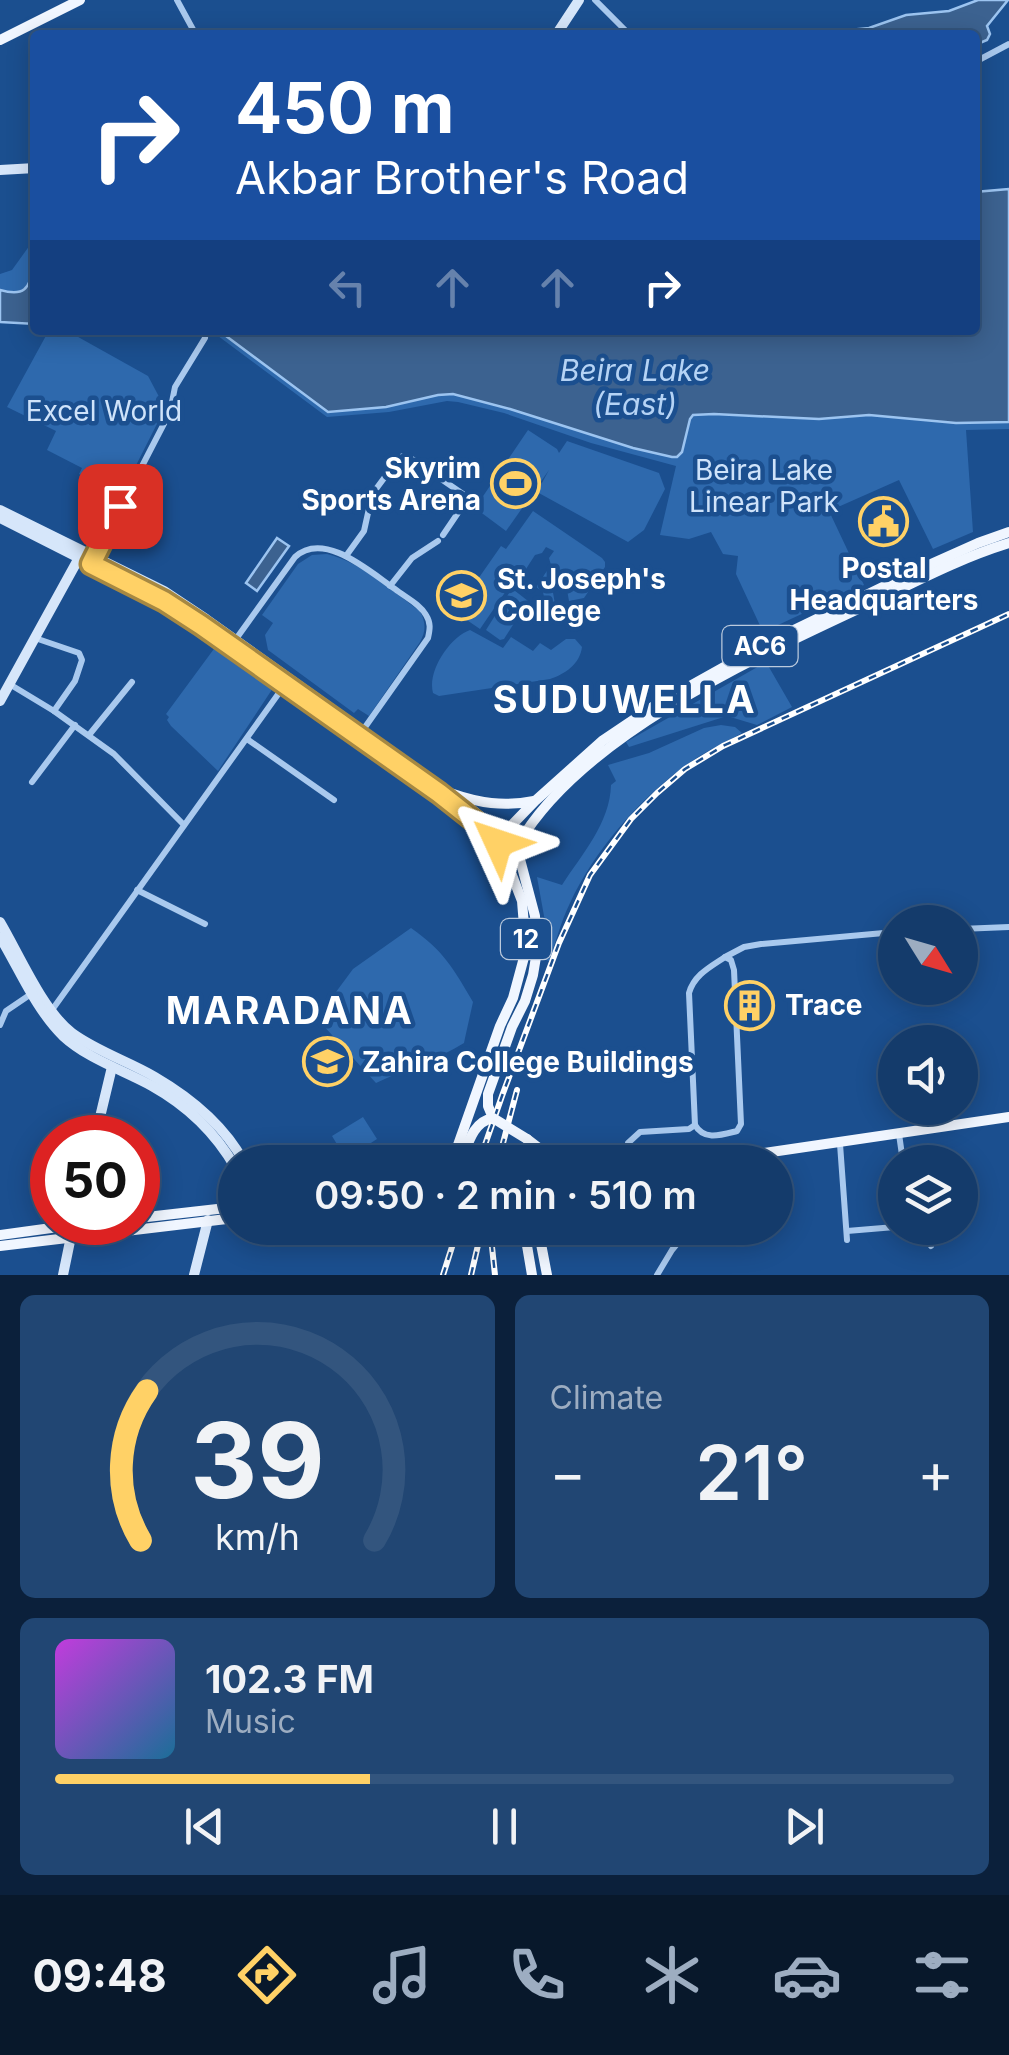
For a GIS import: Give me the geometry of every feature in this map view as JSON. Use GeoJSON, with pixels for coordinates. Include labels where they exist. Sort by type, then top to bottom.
{"type":"FeatureCollection","features":[{"type":"Feature","properties":{"kind":"main road"},"geometry":{"type":"LineString","coordinates":[[0,40],[80,0]]}},
{"type":"Feature","properties":{"kind":"main road"},"geometry":{"type":"LineString","coordinates":[[559,30],[579,0]]}},
{"type":"Feature","properties":{"kind":"main road"},"geometry":{"type":"LineString","coordinates":[[0,170],[30,168]]}},
{"type":"Feature","properties":{"kind":"main road"},"geometry":{"type":"LineString","coordinates":[[0,510],[81,555]]}},
{"type":"Feature","properties":{"kind":"main road"},"geometry":{"type":"LineString","coordinates":[[0,518],[93,561],[164,601],[450,794],[502,840],[511,853],[518,846]]}},
{"type":"Feature","properties":{"kind":"main road","name":"AC6"},"geometry":{"type":"LineString","coordinates":[[502,840],[535,801],[602,741],[878,588],[1009,532]]}},
{"type":"Feature","properties":{"kind":"main road","name":"AC6"},"geometry":{"type":"LineString","coordinates":[[767,648],[971,556],[1009,543]]}},
{"type":"Feature","properties":{"kind":"main road"},"geometry":{"type":"LineString","coordinates":[[0,702],[81,555]]}},
{"type":"Feature","properties":{"kind":"main road"},"geometry":{"type":"LineString","coordinates":[[93,561],[164,591],[502,840]]}},
{"type":"Feature","properties":{"kind":"main road","name":"AC6"},"geometry":{"type":"LineString","coordinates":[[518,846],[532,822],[578,774],[657,710]]}},
{"type":"Feature","properties":{"kind":"main road"},"geometry":{"type":"LineString","coordinates":[[450,794],[488,804],[535,801]]}},
{"type":"Feature","properties":{"kind":"main road"},"geometry":{"type":"LineString","coordinates":[[502,840],[517,835],[535,916],[537,952],[534,974],[488,1094],[488,1106],[493,1118],[535,1145]]}},
{"type":"Feature","properties":{"kind":"main road","name":"12"},"geometry":{"type":"LineString","coordinates":[[458,1145],[513,998],[526,950],[522,901],[502,840]]}},
{"type":"Feature","properties":{"kind":"main road"},"geometry":{"type":"LineString","coordinates":[[0,922],[35,992],[70,1032],[94,1048],[154,1076],[197,1105],[232,1145]]}},
{"type":"Feature","properties":{"kind":"main road"},"geometry":{"type":"LineString","coordinates":[[0,937],[64,1036],[182,1105],[220,1145]]}},
{"type":"Feature","properties":{"kind":"main road"},"geometry":{"type":"LineString","coordinates":[[520,971],[534,974]]}},
{"type":"Feature","properties":{"kind":"main road"},"geometry":{"type":"LineString","coordinates":[[101,1115],[112,1067]]}},
{"type":"Feature","properties":{"kind":"main road"},"geometry":{"type":"LineString","coordinates":[[793,1151],[1009,1117]]}},
{"type":"Feature","properties":{"kind":"main road"},"geometry":{"type":"LineString","coordinates":[[468,1145],[476,1127],[493,1118]]}},
{"type":"Feature","properties":{"kind":"main road"},"geometry":{"type":"LineString","coordinates":[[160,1216],[218,1209]]}},
{"type":"Feature","properties":{"kind":"main road"},"geometry":{"type":"LineString","coordinates":[[160,1223],[218,1219]]}},
{"type":"Feature","properties":{"kind":"main road"},"geometry":{"type":"LineString","coordinates":[[194,1275],[208,1220]]}},
{"type":"Feature","properties":{"kind":"main road"},"geometry":{"type":"LineString","coordinates":[[0,1235],[30,1232]]}},
{"type":"Feature","properties":{"kind":"main road"},"geometry":{"type":"LineString","coordinates":[[0,1246],[30,1239]]}},
{"type":"Feature","properties":{"kind":"main road"},"geometry":{"type":"LineString","coordinates":[[63,1275],[69,1245]]}},
{"type":"Feature","properties":{"kind":"main road"},"geometry":{"type":"LineString","coordinates":[[527,1245],[532,1275]]}},
{"type":"Feature","properties":{"kind":"main road"},"geometry":{"type":"LineString","coordinates":[[541,1245],[547,1275]]}},
{"type":"Feature","properties":{"kind":"street"},"geometry":{"type":"LineString","coordinates":[[177,0],[193,30]]}},
{"type":"Feature","properties":{"kind":"street"},"geometry":{"type":"LineString","coordinates":[[594,0],[625,30]]}},
{"type":"Feature","properties":{"kind":"street"},"geometry":{"type":"LineString","coordinates":[[980,59],[1009,44]]}},
{"type":"Feature","properties":{"kind":"street"},"geometry":{"type":"LineString","coordinates":[[93,561],[172,407],[175,387],[205,338]]}},
{"type":"Feature","properties":{"kind":"street"},"geometry":{"type":"LineString","coordinates":[[346,556],[364,531],[374,492],[399,458],[409,457],[462,494],[466,501],[440,538],[412,558],[390,586]]}},
{"type":"Feature","properties":{"kind":"street"},"geometry":{"type":"LineString","coordinates":[[235,640],[302,551],[318,548],[346,556],[420,607],[430,628],[422,646],[362,731]]}},
{"type":"Feature","properties":{"kind":"street"},"geometry":{"type":"LineString","coordinates":[[35,638],[81,656],[76,680],[54,711]]}},
{"type":"Feature","properties":{"kind":"street"},"geometry":{"type":"LineString","coordinates":[[89,736],[132,682]]}},
{"type":"Feature","properties":{"kind":"street"},"geometry":{"type":"LineString","coordinates":[[52,1010],[287,682]]}},
{"type":"Feature","properties":{"kind":"street"},"geometry":{"type":"LineString","coordinates":[[11,684],[114,754],[184,825]]}},
{"type":"Feature","properties":{"kind":"street"},"geometry":{"type":"LineString","coordinates":[[32,782],[75,726]]}},
{"type":"Feature","properties":{"kind":"street"},"geometry":{"type":"LineString","coordinates":[[247,739],[334,800]]}},
{"type":"Feature","properties":{"kind":"street"},"geometry":{"type":"LineString","coordinates":[[137,890],[205,924]]}},
{"type":"Feature","properties":{"kind":"street"},"geometry":{"type":"LineString","coordinates":[[978,928],[1009,927]]}},
{"type":"Feature","properties":{"kind":"street"},"geometry":{"type":"LineString","coordinates":[[692,1127],[689,993],[697,977],[734,951],[760,944],[878,934]]}},
{"type":"Feature","properties":{"kind":"street"},"geometry":{"type":"LineString","coordinates":[[628,1145],[640,1132],[692,1127],[709,1136],[734,1132],[740,1127],[734,970],[731,960],[725,957]]}},
{"type":"Feature","properties":{"kind":"street"},"geometry":{"type":"LineString","coordinates":[[0,1025],[6,1011],[35,992]]}},
{"type":"Feature","properties":{"kind":"street"},"geometry":{"type":"LineString","coordinates":[[899,1134],[901,1145]]}},
{"type":"Feature","properties":{"kind":"street"},"geometry":{"type":"LineString","coordinates":[[840,1144],[847,1236],[878,1230]]}},
{"type":"Feature","properties":{"kind":"street"},"geometry":{"type":"LineString","coordinates":[[656,1275],[676,1245]]}},
{"type":"Feature","properties":{"kind":"green space"},"geometry":{"type":"Polygon","coordinates":[[[30,245],[30,277],[16,294],[0,290],[0,274],[12,270],[30,245]]]}},
{"type":"Feature","properties":{"kind":"green space","name":"Excel World"},"geometry":{"type":"Polygon","coordinates":[[[46,335],[75,335],[148,376],[165,408],[121,495],[79,474],[82,468],[47,450],[56,431],[7,407],[46,335]]]}},
{"type":"Feature","properties":{"kind":"green space","name":"Beira Lake Linear Park"},"geometry":{"type":"Polygon","coordinates":[[[217,335],[225,335],[328,412],[386,407],[453,394],[672,457],[677,457],[691,416],[714,414],[819,419],[869,415],[956,423],[1009,422],[1009,429],[966,430],[973,532],[933,549],[899,480],[829,511],[864,585],[763,632],[736,574],[738,556],[723,554],[711,532],[689,539],[660,535],[676,466],[458,402],[327,417],[217,335]]]}},
{"type":"Feature","properties":{"kind":"green space"},"geometry":{"type":"Polygon","coordinates":[[[528,430],[559,453],[567,441],[659,473],[665,489],[644,530],[628,542],[537,492],[549,470],[506,531],[475,508],[528,430]]]}},
{"type":"Feature","properties":{"kind":"green space"},"geometry":{"type":"Polygon","coordinates":[[[533,511],[602,558],[605,567],[584,598],[569,601],[566,584],[552,587],[555,604],[546,606],[543,592],[536,587],[551,565],[549,558],[554,551],[546,547],[535,555],[517,583],[509,584],[480,629],[455,612],[501,546],[506,549],[533,511]]]}},
{"type":"Feature","properties":{"kind":"green space"},"geometry":{"type":"Polygon","coordinates":[[[327,554],[376,578],[420,611],[423,619],[420,642],[369,716],[358,709],[354,713],[268,650],[265,635],[273,623],[262,615],[298,564],[312,555],[327,554]]]}},
{"type":"Feature","properties":{"kind":"green space"},"geometry":{"type":"Polygon","coordinates":[[[511,590],[528,601],[500,640],[486,630],[511,590]]]}},
{"type":"Feature","properties":{"kind":"green space"},"geometry":{"type":"Polygon","coordinates":[[[470,630],[503,648],[511,637],[533,651],[540,643],[551,650],[566,639],[575,639],[582,647],[571,668],[550,679],[439,696],[433,693],[433,675],[442,656],[470,630]]]}},
{"type":"Feature","properties":{"kind":"green space"},"geometry":{"type":"Polygon","coordinates":[[[219,642],[273,688],[218,771],[171,726],[166,714],[219,642]]]}},
{"type":"Feature","properties":{"kind":"green space"},"geometry":{"type":"Polygon","coordinates":[[[766,662],[792,707],[757,725],[727,716],[629,747],[626,742],[766,662]]]}},
{"type":"Feature","properties":{"kind":"green space"},"geometry":{"type":"Polygon","coordinates":[[[721,725],[735,727],[742,733],[682,768],[618,829],[580,884],[549,961],[546,960],[546,927],[537,877],[562,885],[586,850],[606,812],[611,785],[616,781],[608,765],[721,725]]]}},
{"type":"Feature","properties":{"kind":"green space"},"geometry":{"type":"Polygon","coordinates":[[[411,928],[447,961],[473,1002],[464,1043],[376,1083],[321,1023],[353,969],[411,928]]]}},
{"type":"Feature","properties":{"kind":"green space"},"geometry":{"type":"Polygon","coordinates":[[[363,1117],[377,1139],[368,1145],[337,1145],[332,1136],[363,1117]]]}},
{"type":"Feature","properties":{"kind":"water"},"geometry":{"type":"Polygon","coordinates":[[[978,0],[1008,0],[987,26],[987,40],[980,43],[980,30],[849,30],[869,28],[906,15],[949,11],[978,0]]]}},
{"type":"Feature","properties":{"kind":"water","name":"Beira Lake (East)"},"geometry":{"type":"Polygon","coordinates":[[[1009,189],[1009,422],[956,423],[869,415],[819,419],[693,415],[682,452],[672,457],[453,394],[386,407],[328,412],[225,335],[980,335],[980,192],[1009,189]]]}},
{"type":"Feature","properties":{"kind":"water"},"geometry":{"type":"Polygon","coordinates":[[[30,280],[30,324],[0,322],[0,290],[24,289],[30,280]]]}},
{"type":"Feature","properties":{"kind":"water"},"geometry":{"type":"Polygon","coordinates":[[[277,538],[289,546],[257,591],[246,583],[277,538]]]}},
{"type":"Feature","properties":{"kind":"railway"},"geometry":{"type":"LineString","coordinates":[[485,1145],[559,943],[590,875],[631,819],[685,769],[723,746],[1009,614]]}},
{"type":"Feature","properties":{"kind":"railway"},"geometry":{"type":"LineString","coordinates":[[502,1145],[517,1090]]}},
{"type":"Feature","properties":{"kind":"railway"},"geometry":{"type":"LineString","coordinates":[[443,1275],[453,1245]]}},
{"type":"Feature","properties":{"kind":"railway"},"geometry":{"type":"LineString","coordinates":[[471,1275],[478,1245]]}},
{"type":"Feature","properties":{"kind":"railway"},"geometry":{"type":"LineString","coordinates":[[492,1245],[495,1275]]}},
{"type":"Feature","properties":{"kind":"place","name":"Skyrim Sports Arena"},"geometry":{"type":"Point","coordinates":[516,484]}},
{"type":"Feature","properties":{"kind":"place","name":"Postal Headquarters"},"geometry":{"type":"Point","coordinates":[884,521]}},
{"type":"Feature","properties":{"kind":"place","name":"St. Joseph's College"},"geometry":{"type":"Point","coordinates":[462,595]}},
{"type":"Feature","properties":{"kind":"place","name":"Trace"},"geometry":{"type":"Point","coordinates":[750,1005]}},
{"type":"Feature","properties":{"kind":"place","name":"Zahira College Buildings"},"geometry":{"type":"Point","coordinates":[327,1062]}},
{"type":"Feature","properties":{"kind":"district","name":"SUDUWELLA"},"geometry":{"type":"Point","coordinates":[625,700]}},
{"type":"Feature","properties":{"kind":"district","name":"MARADANA"},"geometry":{"type":"Point","coordinates":[290,1011]}},
{"type":"Feature","properties":{"kind":"route"},"geometry":{"type":"LineString","coordinates":[[120,506],[91,564],[164,601],[201,625],[439,793],[498,843]]}}]}
